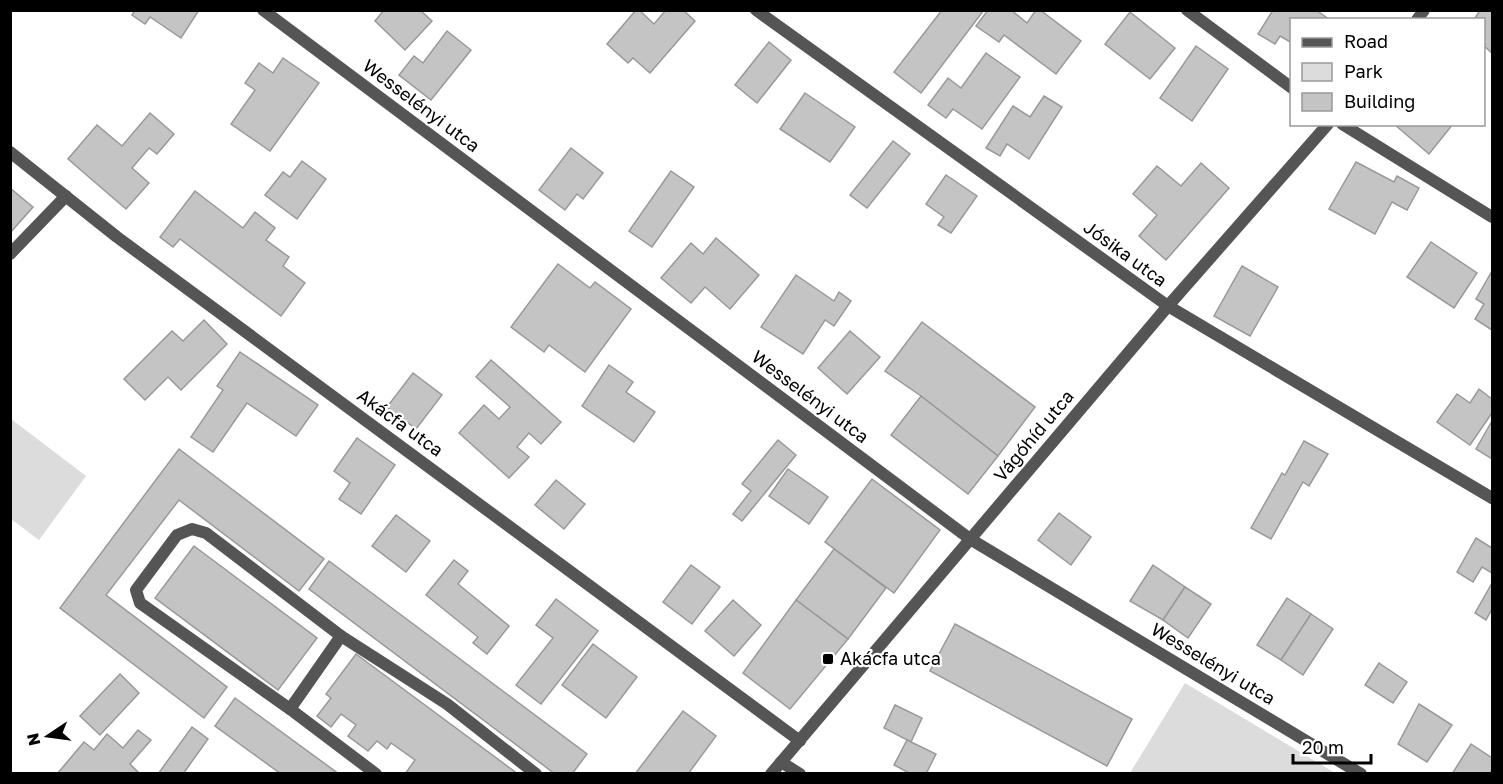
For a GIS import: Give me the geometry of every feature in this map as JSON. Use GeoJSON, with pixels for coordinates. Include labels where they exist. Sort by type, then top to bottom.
{"type":"FeatureCollection","features":[{"type":"Feature","properties":{"kind":"street","name":"Wesselényi utca"},"geometry":{"type":"LineString","coordinates":[[264,10],[970,539],[1361,774]]}},
{"type":"Feature","properties":{"kind":"street","name":"Jósika utca"},"geometry":{"type":"LineString","coordinates":[[756,10],[1168,306],[1492,498]]}},
{"type":"Feature","properties":{"kind":"street"},"geometry":{"type":"LineString","coordinates":[[1188,10],[1290,86]]}},
{"type":"Feature","properties":{"kind":"street","name":"Vágóhíd utca"},"geometry":{"type":"LineString","coordinates":[[771,774],[1168,306],[1326,126]]}},
{"type":"Feature","properties":{"kind":"street"},"geometry":{"type":"LineString","coordinates":[[1345,126],[1492,217]]}},
{"type":"Feature","properties":{"kind":"street","name":"Akácfa utca"},"geometry":{"type":"LineString","coordinates":[[10,152],[117,237],[800,741]]}},
{"type":"Feature","properties":{"kind":"street"},"geometry":{"type":"LineString","coordinates":[[10,254],[66,196]]}},
{"type":"Feature","properties":{"kind":"street"},"geometry":{"type":"LineString","coordinates":[[376,774],[290,708],[140,603],[136,590],[177,535],[192,529],[206,533],[341,636],[447,704],[536,774]]}},
{"type":"Feature","properties":{"kind":"street"},"geometry":{"type":"LineString","coordinates":[[290,708],[341,636]]}},
{"type":"Feature","properties":{"kind":"street"},"geometry":{"type":"LineString","coordinates":[[781,762],[800,774]]}},
{"type":"Feature","properties":{"kind":"green space"},"geometry":{"type":"Polygon","coordinates":[[[11,419],[86,476],[39,540],[11,519],[11,419]]]}},
{"type":"Feature","properties":{"kind":"green space"},"geometry":{"type":"Polygon","coordinates":[[[1185,683],[1335,773],[1130,773],[1185,683]]]}},
{"type":"Feature","properties":{"kind":"building"},"geometry":{"type":"Polygon","coordinates":[[[135,10],[199,10],[181,38],[150,17],[145,24],[132,15],[135,10]]]}},
{"type":"Feature","properties":{"kind":"building"},"geometry":{"type":"Polygon","coordinates":[[[384,10],[420,10],[432,21],[405,50],[375,21],[384,10]]]}},
{"type":"Feature","properties":{"kind":"building"},"geometry":{"type":"Polygon","coordinates":[[[636,10],[639,10],[654,24],[666,10],[683,10],[695,21],[650,73],[633,58],[628,63],[607,44],[636,10]]]}},
{"type":"Feature","properties":{"kind":"building"},"geometry":{"type":"Polygon","coordinates":[[[942,10],[984,10],[921,93],[894,72],[942,10]]]}},
{"type":"Feature","properties":{"kind":"building"},"geometry":{"type":"Polygon","coordinates":[[[988,10],[1011,10],[1027,23],[1036,10],[1040,10],[1081,41],[1056,74],[1004,35],[999,42],[976,26],[988,10]]]}},
{"type":"Feature","properties":{"kind":"building"},"geometry":{"type":"Polygon","coordinates":[[[1273,10],[1316,10],[1327,18],[1290,18],[1290,42],[1280,36],[1275,44],[1258,34],[1273,10]]]}},
{"type":"Feature","properties":{"kind":"building"},"geometry":{"type":"Polygon","coordinates":[[[1480,10],[1492,10],[1492,53],[1485,47],[1485,18],[1475,18],[1480,10]]]}},
{"type":"Feature","properties":{"kind":"building"},"geometry":{"type":"Polygon","coordinates":[[[1130,12],[1175,48],[1150,79],[1105,44],[1130,12]]]}},
{"type":"Feature","properties":{"kind":"building"},"geometry":{"type":"Polygon","coordinates":[[[447,31],[471,50],[431,100],[399,75],[414,56],[423,63],[447,31]]]}},
{"type":"Feature","properties":{"kind":"building"},"geometry":{"type":"Polygon","coordinates":[[[769,42],[791,60],[757,103],[735,85],[769,42]]]}},
{"type":"Feature","properties":{"kind":"building"},"geometry":{"type":"Polygon","coordinates":[[[1196,46],[1228,69],[1192,121],[1160,98],[1196,46]]]}},
{"type":"Feature","properties":{"kind":"building"},"geometry":{"type":"Polygon","coordinates":[[[986,53],[1020,77],[982,129],[953,109],[946,118],[928,105],[948,78],[961,88],[986,53]]]}},
{"type":"Feature","properties":{"kind":"building"},"geometry":{"type":"Polygon","coordinates":[[[283,58],[319,83],[270,151],[231,124],[255,90],[245,83],[259,63],[273,73],[283,58]]]}},
{"type":"Feature","properties":{"kind":"building"},"geometry":{"type":"Polygon","coordinates":[[[805,93],[855,127],[830,162],[780,129],[805,93]]]}},
{"type":"Feature","properties":{"kind":"building"},"geometry":{"type":"Polygon","coordinates":[[[1044,96],[1062,107],[1029,159],[1007,144],[1000,156],[986,148],[1013,106],[1030,117],[1044,96]]]}},
{"type":"Feature","properties":{"kind":"building"},"geometry":{"type":"Polygon","coordinates":[[[150,113],[174,134],[157,154],[149,148],[132,168],[149,183],[126,209],[68,159],[97,125],[122,146],[150,113]]]}},
{"type":"Feature","properties":{"kind":"building"},"geometry":{"type":"Polygon","coordinates":[[[1396,126],[1451,126],[1429,154],[1396,126]]]}},
{"type":"Feature","properties":{"kind":"building"},"geometry":{"type":"Polygon","coordinates":[[[893,141],[910,154],[867,208],[850,195],[893,141]]]}},
{"type":"Feature","properties":{"kind":"building"},"geometry":{"type":"Polygon","coordinates":[[[571,148],[603,173],[583,199],[577,194],[565,210],[539,190],[571,148]]]}},
{"type":"Feature","properties":{"kind":"building"},"geometry":{"type":"Polygon","coordinates":[[[302,161],[326,179],[297,219],[265,195],[283,172],[290,177],[302,161]]]}},
{"type":"Feature","properties":{"kind":"building"},"geometry":{"type":"Polygon","coordinates":[[[1356,162],[1394,182],[1397,176],[1419,188],[1407,210],[1392,202],[1375,234],[1329,209],[1356,162]]]}},
{"type":"Feature","properties":{"kind":"building"},"geometry":{"type":"Polygon","coordinates":[[[1201,163],[1229,188],[1166,260],[1139,236],[1157,215],[1133,194],[1157,166],[1181,186],[1201,163]]]}},
{"type":"Feature","properties":{"kind":"building"},"geometry":{"type":"Polygon","coordinates":[[[671,171],[694,187],[652,247],[629,231],[671,171]]]}},
{"type":"Feature","properties":{"kind":"building"},"geometry":{"type":"Polygon","coordinates":[[[946,175],[977,196],[951,233],[938,225],[944,217],[926,204],[946,175]]]}},
{"type":"Feature","properties":{"kind":"building"},"geometry":{"type":"Polygon","coordinates":[[[10,188],[33,207],[10,233],[10,188]]]}},
{"type":"Feature","properties":{"kind":"building"},"geometry":{"type":"Polygon","coordinates":[[[195,191],[243,228],[255,212],[275,228],[266,240],[289,257],[283,266],[305,283],[281,316],[180,239],[173,247],[160,237],[195,191]]]}},
{"type":"Feature","properties":{"kind":"building"},"geometry":{"type":"Polygon","coordinates":[[[716,238],[759,275],[730,309],[705,287],[691,303],[661,278],[691,243],[703,254],[716,238]]]}},
{"type":"Feature","properties":{"kind":"building"},"geometry":{"type":"Polygon","coordinates":[[[1431,242],[1477,273],[1454,308],[1407,277],[1431,242]]]}},
{"type":"Feature","properties":{"kind":"building"},"geometry":{"type":"Polygon","coordinates":[[[558,264],[590,288],[595,282],[631,309],[585,372],[549,345],[544,352],[511,327],[558,264]]]}},
{"type":"Feature","properties":{"kind":"building"},"geometry":{"type":"Polygon","coordinates":[[[1242,266],[1278,287],[1250,336],[1214,316],[1242,266]]]}},
{"type":"Feature","properties":{"kind":"building"},"geometry":{"type":"Polygon","coordinates":[[[1492,271],[1492,330],[1475,319],[1484,304],[1476,299],[1492,271]]]}},
{"type":"Feature","properties":{"kind":"building"},"geometry":{"type":"Polygon","coordinates":[[[796,275],[834,301],[839,292],[851,301],[834,326],[825,320],[803,354],[761,327],[796,275]]]}},
{"type":"Feature","properties":{"kind":"building"},"geometry":{"type":"Polygon","coordinates":[[[204,320],[227,344],[181,390],[168,377],[145,400],[124,379],[172,331],[183,341],[204,320]]]}},
{"type":"Feature","properties":{"kind":"building"},"geometry":{"type":"Polygon","coordinates":[[[922,322],[1035,407],[998,456],[885,371],[922,322]]]}},
{"type":"Feature","properties":{"kind":"building"},"geometry":{"type":"Polygon","coordinates":[[[850,331],[880,357],[847,394],[818,368],[850,331]]]}},
{"type":"Feature","properties":{"kind":"building"},"geometry":{"type":"Polygon","coordinates":[[[240,352],[318,405],[296,436],[247,403],[213,452],[191,437],[223,390],[217,386],[240,352]]]}},
{"type":"Feature","properties":{"kind":"building"},"geometry":{"type":"Polygon","coordinates":[[[491,360],[561,422],[541,444],[529,433],[517,447],[529,457],[509,478],[459,433],[484,405],[499,419],[510,407],[476,377],[491,360]]]}},
{"type":"Feature","properties":{"kind":"building"},"geometry":{"type":"Polygon","coordinates":[[[609,365],[633,382],[626,392],[655,412],[634,442],[582,406],[609,365]]]}},
{"type":"Feature","properties":{"kind":"building"},"geometry":{"type":"Polygon","coordinates":[[[413,373],[442,395],[416,429],[387,407],[413,373]]]}},
{"type":"Feature","properties":{"kind":"building"},"geometry":{"type":"Polygon","coordinates":[[[1479,389],[1492,399],[1492,413],[1470,445],[1437,422],[1457,394],[1470,403],[1479,389]]]}},
{"type":"Feature","properties":{"kind":"building"},"geometry":{"type":"Polygon","coordinates":[[[921,396],[998,456],[968,494],[891,435],[921,396]]]}},
{"type":"Feature","properties":{"kind":"building"},"geometry":{"type":"Polygon","coordinates":[[[1492,421],[1492,459],[1476,449],[1492,421]]]}},
{"type":"Feature","properties":{"kind":"building"},"geometry":{"type":"Polygon","coordinates":[[[357,438],[395,465],[361,514],[339,499],[350,483],[334,471],[357,438]]]}},
{"type":"Feature","properties":{"kind":"building"},"geometry":{"type":"Polygon","coordinates":[[[778,440],[796,455],[742,521],[733,514],[751,491],[742,484],[778,440]]]}},
{"type":"Feature","properties":{"kind":"building"},"geometry":{"type":"Polygon","coordinates":[[[1304,441],[1328,454],[1309,486],[1303,482],[1271,539],[1251,528],[1282,473],[1285,475],[1304,441]]]}},
{"type":"Feature","properties":{"kind":"building"},"geometry":{"type":"Polygon","coordinates":[[[179,449],[324,559],[299,591],[179,500],[106,595],[227,687],[204,718],[60,608],[179,449]]]}},
{"type":"Feature","properties":{"kind":"building"},"geometry":{"type":"Polygon","coordinates":[[[788,469],[828,497],[809,524],[769,496],[788,469]]]}},
{"type":"Feature","properties":{"kind":"building"},"geometry":{"type":"Polygon","coordinates":[[[872,479],[940,530],[894,593],[825,542],[872,479]]]}},
{"type":"Feature","properties":{"kind":"building"},"geometry":{"type":"Polygon","coordinates":[[[556,480],[585,504],[564,529],[535,505],[556,480]]]}},
{"type":"Feature","properties":{"kind":"building"},"geometry":{"type":"Polygon","coordinates":[[[1059,513],[1091,537],[1071,565],[1038,540],[1059,513]]]}},
{"type":"Feature","properties":{"kind":"building"},"geometry":{"type":"Polygon","coordinates":[[[396,515],[430,541],[406,572],[372,546],[396,515]]]}},
{"type":"Feature","properties":{"kind":"building"},"geometry":{"type":"Polygon","coordinates":[[[1476,538],[1492,548],[1492,573],[1482,567],[1473,582],[1457,572],[1476,538]]]}},
{"type":"Feature","properties":{"kind":"building"},"geometry":{"type":"Polygon","coordinates":[[[194,546],[317,638],[278,690],[155,598],[194,546]]]}},
{"type":"Feature","properties":{"kind":"building"},"geometry":{"type":"Polygon","coordinates":[[[834,549],[886,588],[848,639],[796,600],[834,549]]]}},
{"type":"Feature","properties":{"kind":"building"},"geometry":{"type":"Polygon","coordinates":[[[454,560],[468,571],[458,584],[509,626],[487,654],[473,643],[478,637],[426,595],[454,560]]]}},
{"type":"Feature","properties":{"kind":"building"},"geometry":{"type":"Polygon","coordinates":[[[329,561],[587,754],[572,774],[555,774],[309,589],[329,561]]]}},
{"type":"Feature","properties":{"kind":"building"},"geometry":{"type":"Polygon","coordinates":[[[691,565],[720,587],[692,624],[663,602],[691,565]]]}},
{"type":"Feature","properties":{"kind":"building"},"geometry":{"type":"Polygon","coordinates":[[[1153,565],[1185,587],[1163,620],[1130,601],[1153,565]]]}},
{"type":"Feature","properties":{"kind":"building"},"geometry":{"type":"Polygon","coordinates":[[[1492,583],[1492,609],[1486,620],[1475,613],[1492,583]]]}},
{"type":"Feature","properties":{"kind":"building"},"geometry":{"type":"Polygon","coordinates":[[[1185,587],[1211,604],[1188,638],[1163,620],[1185,587]]]}},
{"type":"Feature","properties":{"kind":"building"},"geometry":{"type":"Polygon","coordinates":[[[1287,598],[1311,614],[1281,660],[1257,645],[1287,598]]]}},
{"type":"Feature","properties":{"kind":"building"},"geometry":{"type":"Polygon","coordinates":[[[556,599],[598,631],[541,704],[516,685],[553,638],[536,625],[556,599]]]}},
{"type":"Feature","properties":{"kind":"building"},"geometry":{"type":"Polygon","coordinates":[[[733,600],[761,625],[734,656],[705,631],[733,600]]]}},
{"type":"Feature","properties":{"kind":"building"},"geometry":{"type":"Polygon","coordinates":[[[796,600],[848,639],[790,709],[743,673],[796,600]]]}},
{"type":"Feature","properties":{"kind":"building"},"geometry":{"type":"Polygon","coordinates":[[[1311,614],[1333,629],[1303,675],[1281,660],[1311,614]]]}},
{"type":"Feature","properties":{"kind":"building"},"geometry":{"type":"Polygon","coordinates":[[[955,624],[1132,719],[1107,766],[930,671],[955,624]]]}},
{"type":"Feature","properties":{"kind":"building"},"geometry":{"type":"Polygon","coordinates":[[[593,644],[637,677],[606,718],[562,685],[593,644]]]}},
{"type":"Feature","properties":{"kind":"building"},"geometry":{"type":"Polygon","coordinates":[[[356,654],[518,774],[405,774],[415,760],[391,743],[387,749],[377,741],[368,751],[348,736],[356,725],[341,714],[331,727],[317,716],[331,698],[326,694],[356,654]]]}},
{"type":"Feature","properties":{"kind":"building"},"geometry":{"type":"Polygon","coordinates":[[[1379,663],[1407,682],[1393,703],[1365,685],[1379,663]]]}},
{"type":"Feature","properties":{"kind":"building"},"geometry":{"type":"Polygon","coordinates":[[[120,674],[139,693],[100,735],[80,716],[120,674]]]}},
{"type":"Feature","properties":{"kind":"building"},"geometry":{"type":"Polygon","coordinates":[[[235,698],[339,774],[281,774],[215,726],[235,698]]]}},
{"type":"Feature","properties":{"kind":"building"},"geometry":{"type":"Polygon","coordinates":[[[1419,704],[1452,725],[1427,762],[1398,744],[1419,704]]]}},
{"type":"Feature","properties":{"kind":"building"},"geometry":{"type":"Polygon","coordinates":[[[895,705],[922,718],[911,742],[884,728],[895,705]]]}},
{"type":"Feature","properties":{"kind":"building"},"geometry":{"type":"Polygon","coordinates":[[[683,711],[716,736],[688,774],[635,774],[683,711]]]}},
{"type":"Feature","properties":{"kind":"building"},"geometry":{"type":"Polygon","coordinates":[[[192,727],[208,739],[183,774],[158,774],[192,727]]]}},
{"type":"Feature","properties":{"kind":"building"},"geometry":{"type":"Polygon","coordinates":[[[138,730],[151,740],[130,764],[140,774],[57,774],[84,742],[94,750],[107,734],[123,748],[138,730]]]}},
{"type":"Feature","properties":{"kind":"building"},"geometry":{"type":"Polygon","coordinates":[[[907,740],[936,754],[926,774],[911,774],[894,765],[907,740]]]}},
{"type":"Feature","properties":{"kind":"building"},"geometry":{"type":"Polygon","coordinates":[[[1471,744],[1492,758],[1490,774],[1452,774],[1471,744]]]}},
{"type":"Feature","properties":{"kind":"place","name":"Akácfa utca"},"geometry":{"type":"Point","coordinates":[828,659]}}]}
